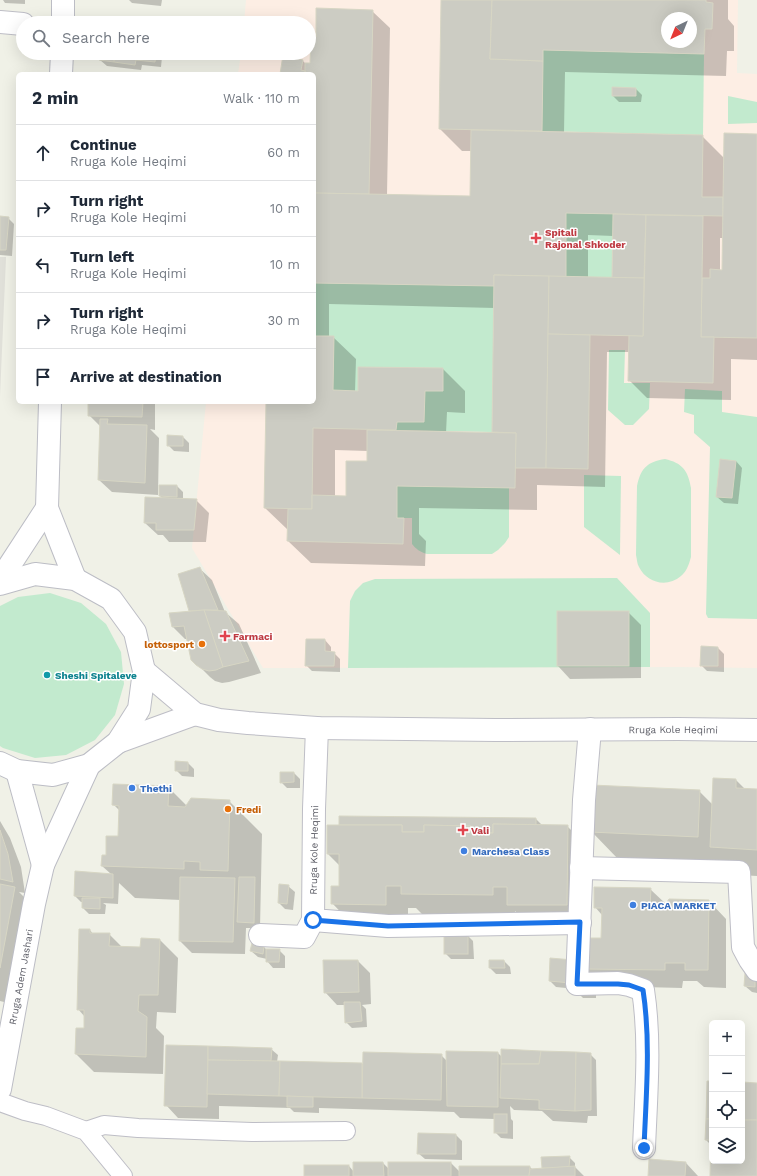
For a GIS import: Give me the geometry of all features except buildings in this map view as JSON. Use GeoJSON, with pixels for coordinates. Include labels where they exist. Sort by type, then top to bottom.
{"type":"FeatureCollection","features":[{"type":"Feature","properties":{"kind":"street"},"geometry":{"type":"LineString","coordinates":[[63,0],[63,16]]}},
{"type":"Feature","properties":{"kind":"street"},"geometry":{"type":"LineString","coordinates":[[0,22],[16,23]]}},
{"type":"Feature","properties":{"kind":"street"},"geometry":{"type":"LineString","coordinates":[[61,72],[62,60]]}},
{"type":"Feature","properties":{"kind":"street"},"geometry":{"type":"LineString","coordinates":[[50,404],[47,508],[75,579]]}},
{"type":"Feature","properties":{"kind":"street"},"geometry":{"type":"LineString","coordinates":[[0,580],[47,508]]}},
{"type":"Feature","properties":{"kind":"street"},"geometry":{"type":"LineString","coordinates":[[0,584],[35,574],[75,579],[111,599],[115,604],[135,632],[144,671],[139,709],[118,742]]}},
{"type":"Feature","properties":{"kind":"street"},"geometry":{"type":"LineString","coordinates":[[43,864],[8,767],[53,775],[89,765],[118,742],[195,714],[144,671]]}},
{"type":"Feature","properties":{"kind":"street","name":"Rruga Kole Heqimi"},"geometry":{"type":"LineString","coordinates":[[195,714],[219,720],[284,727],[317,728],[757,730]]}},
{"type":"Feature","properties":{"kind":"street","name":"Rruga Kole Heqimi"},"geometry":{"type":"LineString","coordinates":[[313,920],[314,808],[317,728]]}},
{"type":"Feature","properties":{"kind":"street"},"geometry":{"type":"LineString","coordinates":[[590,729],[584,800],[577,984],[618,984],[629,985],[643,990],[646,1010],[647,1057],[644,1148]]}},
{"type":"Feature","properties":{"kind":"street"},"geometry":{"type":"LineString","coordinates":[[43,864],[89,765]]}},
{"type":"Feature","properties":{"kind":"street","name":"Rruga Adem Jashari"},"geometry":{"type":"LineString","coordinates":[[0,1089],[43,864]]}},
{"type":"Feature","properties":{"kind":"street"},"geometry":{"type":"LineString","coordinates":[[582,868],[739,872],[743,947],[757,970]]}},
{"type":"Feature","properties":{"kind":"street"},"geometry":{"type":"LineString","coordinates":[[260,935],[304,937],[313,920],[388,926],[580,922]]}},
{"type":"Feature","properties":{"kind":"lane"},"geometry":{"type":"LineString","coordinates":[[0,1102],[25,1111],[46,1116],[86,1131],[123,1176]]}},
{"type":"Feature","properties":{"kind":"lane"},"geometry":{"type":"LineString","coordinates":[[86,1131],[104,1125],[138,1128],[252,1132],[346,1131]]}},
{"type":"Feature","properties":{"kind":"shaded area","name":"Spitali Rajonal Shkoder"},"geometry":{"type":"Polygon","coordinates":[[[246,0],[738,0],[737,73],[757,74],[757,668],[263,668],[192,548],[206,404],[316,404],[316,72],[238,72],[240,60],[316,60],[316,16],[245,16],[246,0]]]}},
{"type":"Feature","properties":{"kind":"shaded area"},"geometry":{"type":"Polygon","coordinates":[[[0,257],[6,257],[0,396],[0,257]]]}},
{"type":"Feature","properties":{"kind":"green space"},"geometry":{"type":"Polygon","coordinates":[[[543,50],[704,54],[703,135],[542,131],[543,50]]]}},
{"type":"Feature","properties":{"kind":"green space"},"geometry":{"type":"Polygon","coordinates":[[[728,96],[757,102],[757,123],[728,124],[728,96]]]}},
{"type":"Feature","properties":{"kind":"green space"},"geometry":{"type":"Polygon","coordinates":[[[566,213],[613,214],[612,278],[566,277],[566,213]]]}},
{"type":"Feature","properties":{"kind":"green space"},"geometry":{"type":"Polygon","coordinates":[[[316,283],[494,286],[492,432],[396,430],[397,422],[424,422],[425,391],[443,368],[359,367],[358,391],[333,390],[334,336],[316,336],[316,283]]]}},
{"type":"Feature","properties":{"kind":"green space"},"geometry":{"type":"Polygon","coordinates":[[[609,350],[625,350],[624,383],[650,383],[649,409],[633,425],[625,425],[608,410],[609,350]]]}},
{"type":"Feature","properties":{"kind":"green space"},"geometry":{"type":"Polygon","coordinates":[[[685,389],[722,391],[722,412],[757,417],[757,619],[708,618],[706,614],[710,447],[694,433],[694,415],[684,412],[685,389]]]}},
{"type":"Feature","properties":{"kind":"green space"},"geometry":{"type":"Polygon","coordinates":[[[665,459],[680,465],[686,472],[690,482],[691,557],[689,565],[681,576],[676,580],[664,583],[647,577],[638,566],[636,555],[637,486],[643,470],[649,464],[665,459]]]}},
{"type":"Feature","properties":{"kind":"green space"},"geometry":{"type":"Polygon","coordinates":[[[584,475],[621,476],[620,555],[584,527],[584,475]]]}},
{"type":"Feature","properties":{"kind":"green space"},"geometry":{"type":"Polygon","coordinates":[[[397,486],[509,487],[509,537],[498,550],[492,554],[427,554],[422,552],[412,544],[412,518],[397,518],[397,486]]]}},
{"type":"Feature","properties":{"kind":"green space"},"geometry":{"type":"Polygon","coordinates":[[[617,578],[650,613],[650,667],[348,668],[350,601],[355,591],[363,583],[375,579],[617,578]]]}},
{"type":"Feature","properties":{"kind":"green space"},"geometry":{"type":"Polygon","coordinates":[[[50,593],[81,603],[106,624],[121,652],[124,684],[115,715],[95,740],[66,755],[35,758],[0,746],[0,606],[18,597],[50,593]]]}},
{"type":"Feature","properties":{"kind":"place","name":"Spitali Rajonal Shkoder"},"geometry":{"type":"Point","coordinates":[536,238]}},
{"type":"Feature","properties":{"kind":"place","name":"Farmaci"},"geometry":{"type":"Point","coordinates":[225,636]}},
{"type":"Feature","properties":{"kind":"place","name":"lottosport"},"geometry":{"type":"Point","coordinates":[202,644]}},
{"type":"Feature","properties":{"kind":"place","name":"Sheshi Spitaleve"},"geometry":{"type":"Point","coordinates":[47,675]}},
{"type":"Feature","properties":{"kind":"place","name":"Thethi"},"geometry":{"type":"Point","coordinates":[132,788]}},
{"type":"Feature","properties":{"kind":"place","name":"Fredi"},"geometry":{"type":"Point","coordinates":[228,809]}},
{"type":"Feature","properties":{"kind":"place","name":"Vali"},"geometry":{"type":"Point","coordinates":[463,830]}},
{"type":"Feature","properties":{"kind":"place","name":"Marchesa Class"},"geometry":{"type":"Point","coordinates":[464,851]}},
{"type":"Feature","properties":{"kind":"place","name":"PIACA MARKET"},"geometry":{"type":"Point","coordinates":[633,905]}},
{"type":"Feature","properties":{"kind":"route"},"geometry":{"type":"LineString","coordinates":[[313,920],[388,926],[580,922],[577,984],[618,984],[629,985],[643,990],[646,1010],[647,1057],[644,1148]]}}]}
